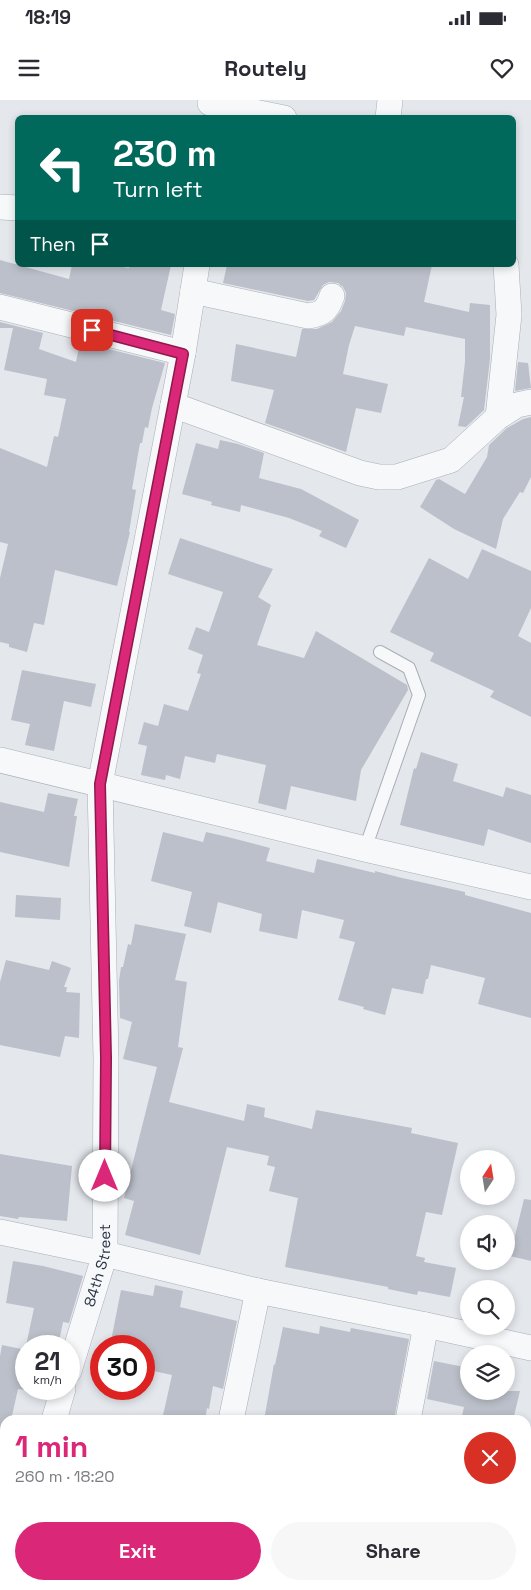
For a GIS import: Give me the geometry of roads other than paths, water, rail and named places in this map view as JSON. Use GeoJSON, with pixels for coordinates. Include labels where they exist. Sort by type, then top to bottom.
{"type":"FeatureCollection","features":[{"type":"Feature","properties":{"kind":"street"},"geometry":{"type":"LineString","coordinates":[[388,115],[390,100]]}},
{"type":"Feature","properties":{"kind":"street"},"geometry":{"type":"LineString","coordinates":[[210,107],[264,115]]}},
{"type":"Feature","properties":{"kind":"street"},"geometry":{"type":"LineString","coordinates":[[0,207],[15,208]]}},
{"type":"Feature","properties":{"kind":"street","name":"84th Street"},"geometry":{"type":"LineString","coordinates":[[80,1335],[105,1254],[106,1058],[100,784],[183,354],[197,267]]}},
{"type":"Feature","properties":{"kind":"street"},"geometry":{"type":"LineString","coordinates":[[498,417],[509,315],[506,267]]}},
{"type":"Feature","properties":{"kind":"street"},"geometry":{"type":"LineString","coordinates":[[193,291],[308,316],[319,315],[328,305],[332,296]]}},
{"type":"Feature","properties":{"kind":"street"},"geometry":{"type":"LineString","coordinates":[[0,307],[183,354]]}},
{"type":"Feature","properties":{"kind":"street"},"geometry":{"type":"LineString","coordinates":[[173,405],[360,473],[379,477],[397,477],[451,460],[498,417],[517,404],[531,402]]}},
{"type":"Feature","properties":{"kind":"street"},"geometry":{"type":"LineString","coordinates":[[0,760],[531,888]]}},
{"type":"Feature","properties":{"kind":"street"},"geometry":{"type":"LineString","coordinates":[[0,1232],[105,1254],[258,1292],[531,1348]]}},
{"type":"Feature","properties":{"kind":"street"},"geometry":{"type":"LineString","coordinates":[[231,1415],[258,1292]]}},
{"type":"Feature","properties":{"kind":"street"},"geometry":{"type":"LineString","coordinates":[[409,1415],[426,1325]]}},
{"type":"Feature","properties":{"kind":"street"},"geometry":{"type":"LineString","coordinates":[[55,1415],[60,1400]]}},
{"type":"Feature","properties":{"kind":"lane"},"geometry":{"type":"LineString","coordinates":[[365,849],[419,695],[408,668],[380,652]]}}]}
